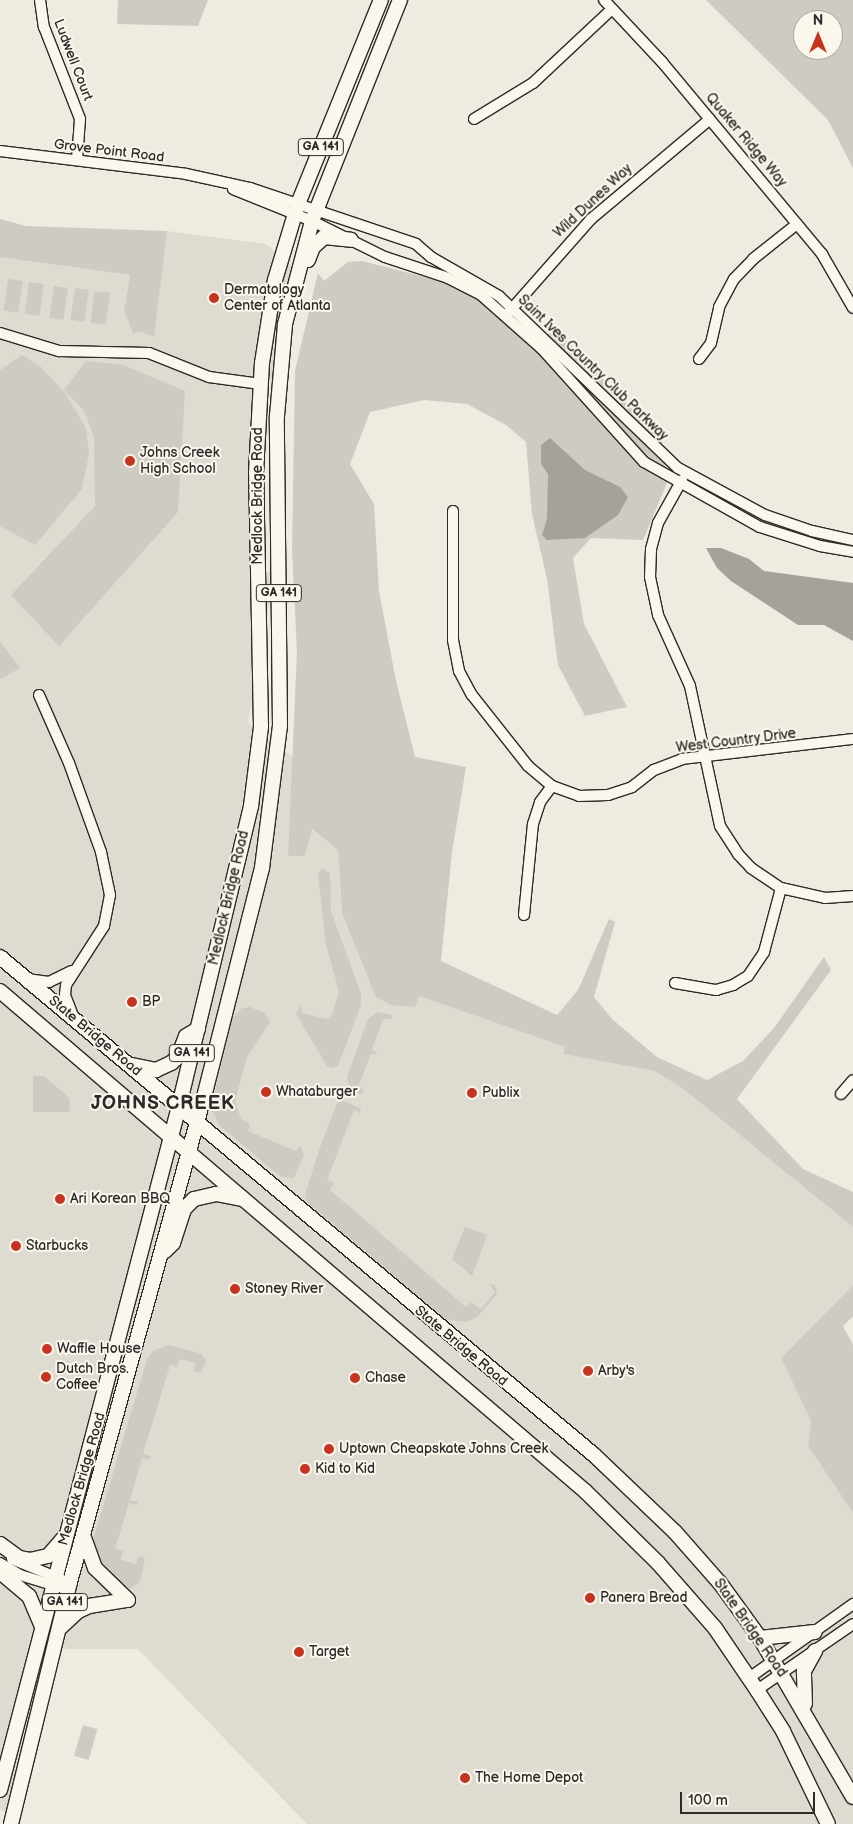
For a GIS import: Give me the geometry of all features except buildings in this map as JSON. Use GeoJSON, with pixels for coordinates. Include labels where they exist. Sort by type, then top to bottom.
{"type":"FeatureCollection","features":[{"type":"Feature","properties":{"kind":"highway","name":"Medlock Bridge Road"},"geometry":{"type":"LineString","coordinates":[[0,1790],[53,1581],[180,1106],[251,806],[261,727],[256,474],[261,384],[275,280],[297,210],[381,0]]}},
{"type":"Feature","properties":{"kind":"highway","name":"Medlock Bridge Road"},"geometry":{"type":"LineString","coordinates":[[11,1824],[69,1586],[198,1121],[262,868],[276,770],[280,726],[277,416],[286,324],[314,215],[400,0]]}},
{"type":"Feature","properties":{"kind":"highway","name":"Medlock Bridge Road"},"geometry":{"type":"LineString","coordinates":[[280,379],[290,352],[313,247],[324,237],[351,240]]}},
{"type":"Feature","properties":{"kind":"highway","name":"State Bridge Road"},"geometry":{"type":"LineString","coordinates":[[0,957],[198,1121],[470,1354],[593,1454],[675,1532],[720,1583],[760,1638],[806,1712],[853,1797]]}},
{"type":"Feature","properties":{"kind":"highway","name":"State Bridge Road"},"geometry":{"type":"LineString","coordinates":[[0,991],[585,1491],[658,1562],[715,1628],[753,1684],[783,1731],[828,1824]]}},
{"type":"Feature","properties":{"kind":"highway"},"geometry":{"type":"LineString","coordinates":[[129,1065],[150,1070],[163,1067],[178,1057],[186,1036],[198,1029]]}},
{"type":"Feature","properties":{"kind":"highway"},"geometry":{"type":"LineString","coordinates":[[159,1257],[173,1242],[184,1210],[194,1199],[216,1194],[244,1200]]}},
{"type":"Feature","properties":{"kind":"highway"},"geometry":{"type":"LineString","coordinates":[[0,1544],[19,1558],[37,1559],[48,1556],[66,1534]]}},
{"type":"Feature","properties":{"kind":"highway"},"geometry":{"type":"LineString","coordinates":[[58,1631],[78,1611],[89,1606],[128,1600],[95,1568],[83,1535]]}},
{"type":"Feature","properties":{"kind":"highway"},"geometry":{"type":"LineString","coordinates":[[0,1572],[29,1596],[42,1627]]}},
{"type":"Feature","properties":{"kind":"highway"},"geometry":{"type":"LineString","coordinates":[[760,1638],[815,1632]]}},
{"type":"Feature","properties":{"kind":"highway"},"geometry":{"type":"LineString","coordinates":[[806,1712],[803,1681],[815,1651]]}},
{"type":"Feature","properties":{"kind":"street","name":"Ludwell Court"},"geometry":{"type":"LineString","coordinates":[[40,0],[44,27],[79,113],[81,136],[77,160]]}},
{"type":"Feature","properties":{"kind":"street","name":"Quaker Ridge Way"},"geometry":{"type":"LineString","coordinates":[[604,0],[710,119],[797,224],[834,272],[853,308]]}},
{"type":"Feature","properties":{"kind":"street"},"geometry":{"type":"LineString","coordinates":[[474,119],[532,83],[612,9]]}},
{"type":"Feature","properties":{"kind":"street","name":"Wild Dunes Way"},"geometry":{"type":"LineString","coordinates":[[509,312],[591,219],[710,119]]}},
{"type":"Feature","properties":{"kind":"street","name":"Grove Point Road"},"geometry":{"type":"LineString","coordinates":[[0,151],[186,174],[214,180],[314,215]]}},
{"type":"Feature","properties":{"kind":"street","name":"Saint Ives Country Club Parkway"},"geometry":{"type":"LineString","coordinates":[[314,215],[351,240],[385,257],[448,278],[480,294],[509,312],[650,443],[686,472],[765,515],[812,531],[853,540]]}},
{"type":"Feature","properties":{"kind":"street","name":"Saint Ives Country Club Parkway"},"geometry":{"type":"LineString","coordinates":[[314,215],[416,244],[431,257],[499,296],[509,312],[644,462],[680,484],[760,527],[820,546],[853,552]]}},
{"type":"Feature","properties":{"kind":"street"},"geometry":{"type":"LineString","coordinates":[[699,359],[711,343],[719,307],[734,279],[753,259],[797,224]]}},
{"type":"Feature","properties":{"kind":"street"},"geometry":{"type":"LineString","coordinates":[[0,333],[59,350],[149,353],[208,377],[261,384]]}},
{"type":"Feature","properties":{"kind":"street"},"geometry":{"type":"LineString","coordinates":[[686,472],[658,523],[651,549],[650,577],[658,615],[690,686],[715,810],[727,839],[751,868],[781,888],[825,898],[853,896]]}},
{"type":"Feature","properties":{"kind":"street","name":"West Country Drive"},"geometry":{"type":"LineString","coordinates":[[453,510],[453,640],[459,670],[472,695],[528,766],[552,786],[579,796],[608,795],[632,786],[668,763],[853,739]]}},
{"type":"Feature","properties":{"kind":"street"},"geometry":{"type":"LineString","coordinates":[[39,696],[69,763],[98,843],[110,895],[104,926],[92,947],[73,970],[65,995],[74,1019]]}},
{"type":"Feature","properties":{"kind":"street"},"geometry":{"type":"LineString","coordinates":[[524,916],[533,824],[540,802],[552,786]]}},
{"type":"Feature","properties":{"kind":"street"},"geometry":{"type":"LineString","coordinates":[[675,983],[716,990],[733,985],[748,976],[764,952],[781,888]]}},
{"type":"Feature","properties":{"kind":"street"},"geometry":{"type":"LineString","coordinates":[[26,979],[49,982],[73,970]]}},
{"type":"Feature","properties":{"kind":"street"},"geometry":{"type":"LineString","coordinates":[[840,1094],[853,1080]]}},
{"type":"Feature","properties":{"kind":"street"},"geometry":{"type":"LineString","coordinates":[[0,1549],[24,1566],[53,1581]]}},
{"type":"Feature","properties":{"kind":"street"},"geometry":{"type":"LineString","coordinates":[[0,1563],[20,1575],[69,1586]]}},
{"type":"Feature","properties":{"kind":"street"},"geometry":{"type":"LineString","coordinates":[[778,1668],[815,1632],[853,1604]]}},
{"type":"Feature","properties":{"kind":"street"},"geometry":{"type":"LineString","coordinates":[[753,1684],[778,1668],[815,1651],[853,1624]]}},
{"type":"Feature","properties":{"kind":"shaded area"},"geometry":{"type":"Polygon","coordinates":[[[118,0],[208,0],[198,26],[117,24],[118,0]]]}},
{"type":"Feature","properties":{"kind":"shaded area"},"geometry":{"type":"Polygon","coordinates":[[[706,0],[853,0],[853,168],[828,120],[706,0]]]}},
{"type":"Feature","properties":{"kind":"shaded area"},"geometry":{"type":"Polygon","coordinates":[[[0,219],[26,226],[167,231],[154,337],[142,332],[133,333],[124,311],[130,275],[0,257],[0,219]]]}},
{"type":"Feature","properties":{"kind":"shaded area"},"geometry":{"type":"Polygon","coordinates":[[[167,231],[266,244],[295,269],[275,345],[275,383],[262,381],[257,574],[275,570],[248,722],[294,758],[288,855],[311,829],[338,850],[342,913],[419,996],[565,1047],[564,1054],[655,1071],[686,1091],[853,1227],[853,1285],[781,1358],[811,1421],[808,1446],[853,1513],[853,1824],[307,1824],[138,1649],[49,1649],[14,1815],[0,1810],[0,676],[20,668],[0,641],[0,257],[130,275],[124,311],[133,333],[142,332],[153,337],[167,231]]]}},
{"type":"Feature","properties":{"kind":"shaded area"},"geometry":{"type":"Polygon","coordinates":[[[362,261],[448,283],[488,306],[525,338],[559,332],[662,441],[667,483],[643,540],[591,538],[573,558],[584,624],[627,707],[585,716],[558,665],[547,579],[532,514],[526,442],[506,425],[467,404],[424,400],[370,412],[350,464],[374,504],[379,591],[396,681],[415,757],[466,767],[452,852],[441,961],[557,1015],[578,990],[609,919],[615,922],[594,997],[613,1020],[657,1057],[707,1080],[743,1061],[774,1028],[824,957],[831,970],[737,1099],[803,1169],[853,1192],[853,1227],[686,1091],[655,1071],[563,1054],[565,1047],[419,996],[415,1007],[391,1005],[376,997],[342,913],[338,850],[312,829],[305,856],[288,856],[297,652],[292,549],[295,371],[318,273],[324,281],[348,262],[362,261]]]}},
{"type":"Feature","properties":{"kind":"shaded area"},"geometry":{"type":"Polygon","coordinates":[[[8,279],[23,281],[18,313],[4,311],[8,279]]]}},
{"type":"Feature","properties":{"kind":"shaded area"},"geometry":{"type":"Polygon","coordinates":[[[29,282],[44,284],[39,316],[25,314],[29,282]]]}},
{"type":"Feature","properties":{"kind":"shaded area"},"geometry":{"type":"Polygon","coordinates":[[[54,286],[68,288],[63,320],[50,318],[54,286]]]}},
{"type":"Feature","properties":{"kind":"shaded area"},"geometry":{"type":"Polygon","coordinates":[[[75,288],[89,290],[84,322],[71,320],[75,288]]]}},
{"type":"Feature","properties":{"kind":"shaded area"},"geometry":{"type":"Polygon","coordinates":[[[95,291],[110,293],[105,325],[91,323],[95,291]]]}},
{"type":"Feature","properties":{"kind":"shaded area"},"geometry":{"type":"Polygon","coordinates":[[[22,355],[40,366],[66,394],[86,428],[89,454],[82,489],[35,545],[0,526],[0,370],[22,355]]]}},
{"type":"Feature","properties":{"kind":"shaded area"},"geometry":{"type":"Polygon","coordinates":[[[86,361],[124,365],[185,391],[178,512],[59,646],[11,595],[95,506],[94,437],[84,411],[64,390],[86,361]]]}},
{"type":"Feature","properties":{"kind":"shaded area"},"geometry":{"type":"Polygon","coordinates":[[[550,438],[585,470],[620,487],[628,497],[618,515],[585,538],[547,540],[542,535],[547,519],[548,474],[541,464],[541,445],[550,438]]]}},
{"type":"Feature","properties":{"kind":"shaded area"},"geometry":{"type":"Polygon","coordinates":[[[706,548],[721,548],[749,559],[764,571],[853,583],[853,641],[824,625],[798,625],[731,581],[717,568],[706,548]]]}},
{"type":"Feature","properties":{"kind":"shaded area"},"geometry":{"type":"Polygon","coordinates":[[[0,641],[20,668],[1,679],[0,676],[0,641]]]}},
{"type":"Feature","properties":{"kind":"shaded area"},"geometry":{"type":"Polygon","coordinates":[[[322,868],[330,873],[331,911],[361,994],[361,1005],[338,1066],[332,1068],[327,1066],[296,1014],[301,1005],[302,1013],[327,1019],[332,1015],[339,991],[326,945],[318,875],[322,868]]]}},
{"type":"Feature","properties":{"kind":"shaded area"},"geometry":{"type":"Polygon","coordinates":[[[250,1007],[265,1013],[270,1022],[247,1057],[235,1101],[241,1119],[250,1124],[248,1131],[296,1151],[300,1145],[304,1155],[294,1178],[281,1177],[220,1126],[213,1113],[212,1105],[232,1019],[242,1008],[250,1007]]]}},
{"type":"Feature","properties":{"kind":"shaded area"},"geometry":{"type":"Polygon","coordinates":[[[377,1012],[392,1015],[392,1019],[383,1019],[372,1049],[378,1054],[371,1054],[358,1087],[364,1090],[361,1095],[349,1087],[347,1077],[368,1019],[377,1012]]]}},
{"type":"Feature","properties":{"kind":"shaded area"},"geometry":{"type":"Polygon","coordinates":[[[33,1076],[44,1076],[64,1093],[69,1098],[70,1112],[33,1112],[33,1076]]]}},
{"type":"Feature","properties":{"kind":"shaded area"},"geometry":{"type":"Polygon","coordinates":[[[343,1100],[361,1109],[360,1113],[354,1110],[327,1180],[334,1182],[330,1190],[466,1307],[471,1302],[481,1309],[495,1292],[490,1284],[495,1285],[497,1294],[477,1317],[466,1322],[445,1319],[307,1202],[305,1195],[319,1150],[337,1103],[343,1100]]]}},
{"type":"Feature","properties":{"kind":"shaded area"},"geometry":{"type":"Polygon","coordinates":[[[465,1227],[487,1235],[472,1276],[452,1259],[465,1227]]]}},
{"type":"Feature","properties":{"kind":"shaded area"},"geometry":{"type":"Polygon","coordinates":[[[853,1285],[853,1316],[843,1326],[853,1345],[853,1513],[808,1446],[811,1421],[781,1358],[853,1285]]]}},
{"type":"Feature","properties":{"kind":"shaded area"},"geometry":{"type":"Polygon","coordinates":[[[169,1345],[202,1354],[206,1362],[200,1373],[194,1371],[196,1363],[180,1359],[177,1367],[170,1365],[143,1454],[151,1456],[150,1460],[142,1458],[130,1500],[138,1502],[136,1505],[129,1503],[115,1549],[123,1551],[121,1560],[136,1564],[139,1556],[145,1558],[140,1582],[131,1588],[122,1585],[96,1564],[93,1540],[147,1359],[153,1351],[169,1345]]]}},
{"type":"Feature","properties":{"kind":"shaded area"},"geometry":{"type":"Polygon","coordinates":[[[83,1725],[97,1729],[89,1760],[74,1756],[83,1725]]]}},
{"type":"Feature","properties":{"kind":"place","name":"Dermatology Center of Atlanta"},"geometry":{"type":"Point","coordinates":[214,298]}},
{"type":"Feature","properties":{"kind":"place","name":"Johns Creek High School"},"geometry":{"type":"Point","coordinates":[130,461]}},
{"type":"Feature","properties":{"kind":"place","name":"BP"},"geometry":{"type":"Point","coordinates":[132,1002]}},
{"type":"Feature","properties":{"kind":"place","name":"Whataburger"},"geometry":{"type":"Point","coordinates":[266,1092]}},
{"type":"Feature","properties":{"kind":"place","name":"Publix"},"geometry":{"type":"Point","coordinates":[472,1093]}},
{"type":"Feature","properties":{"kind":"place","name":"Ari Korean BBQ"},"geometry":{"type":"Point","coordinates":[60,1199]}},
{"type":"Feature","properties":{"kind":"place","name":"Starbucks"},"geometry":{"type":"Point","coordinates":[16,1246]}},
{"type":"Feature","properties":{"kind":"place","name":"Stoney River"},"geometry":{"type":"Point","coordinates":[235,1289]}},
{"type":"Feature","properties":{"kind":"place","name":"Waffle House"},"geometry":{"type":"Point","coordinates":[47,1349]}},
{"type":"Feature","properties":{"kind":"place","name":"Arby's"},"geometry":{"type":"Point","coordinates":[588,1371]}},
{"type":"Feature","properties":{"kind":"place","name":"Dutch Bros. Coffee"},"geometry":{"type":"Point","coordinates":[46,1377]}},
{"type":"Feature","properties":{"kind":"place","name":"Chase"},"geometry":{"type":"Point","coordinates":[355,1378]}},
{"type":"Feature","properties":{"kind":"place","name":"Uptown Cheapskate Johns Creek"},"geometry":{"type":"Point","coordinates":[329,1449]}},
{"type":"Feature","properties":{"kind":"place","name":"Kid to Kid"},"geometry":{"type":"Point","coordinates":[305,1469]}},
{"type":"Feature","properties":{"kind":"place","name":"Panera Bread"},"geometry":{"type":"Point","coordinates":[590,1598]}},
{"type":"Feature","properties":{"kind":"place","name":"Target"},"geometry":{"type":"Point","coordinates":[299,1652]}},
{"type":"Feature","properties":{"kind":"place","name":"The Home Depot"},"geometry":{"type":"Point","coordinates":[465,1778]}},
{"type":"Feature","properties":{"kind":"district","name":"JOHNS CREEK"},"geometry":{"type":"Point","coordinates":[163,1104]}}]}
